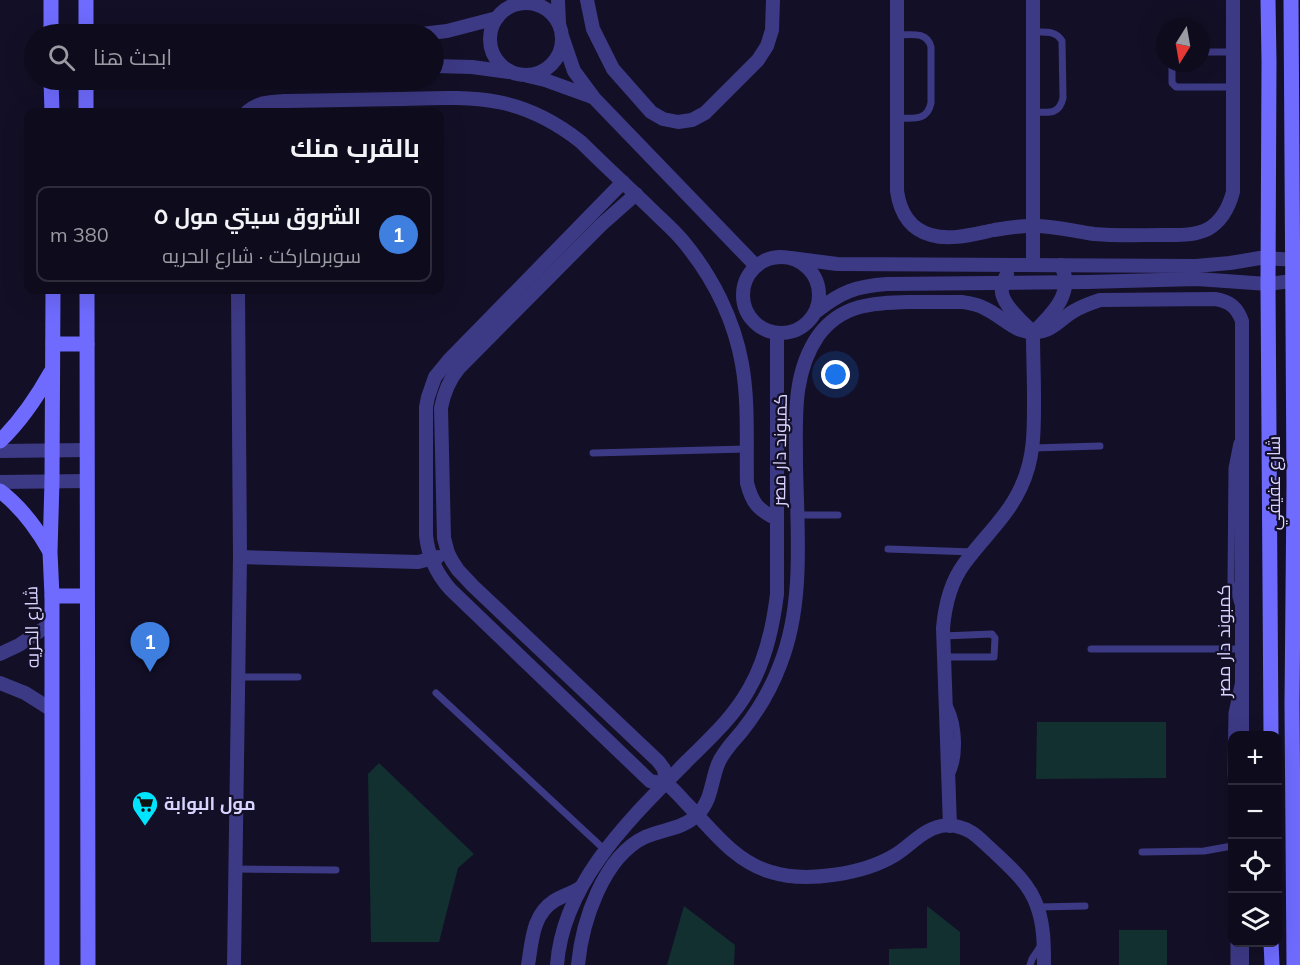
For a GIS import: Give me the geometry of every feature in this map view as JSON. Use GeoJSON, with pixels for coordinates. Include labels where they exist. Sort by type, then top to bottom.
{"type":"FeatureCollection","features":[{"type":"Feature","properties":{"kind":"street"},"geometry":{"type":"LineString","coordinates":[[51,0],[51,24]]}},
{"type":"Feature","properties":{"kind":"street"},"geometry":{"type":"LineString","coordinates":[[86,0],[86,24]]}},
{"type":"Feature","properties":{"kind":"street"},"geometry":{"type":"LineString","coordinates":[[503,10],[491,30],[490,42],[494,54],[501,65],[517,74],[536,74],[547,69],[556,60],[561,48],[558,0]]}},
{"type":"Feature","properties":{"kind":"street"},"geometry":{"type":"LineString","coordinates":[[587,0],[593,29],[613,69],[651,112],[663,119],[678,122],[692,120],[705,113],[758,60],[767,46],[772,30],[773,0]]}},
{"type":"Feature","properties":{"kind":"street"},"geometry":{"type":"LineString","coordinates":[[897,0],[897,191],[899,206],[906,219],[918,229],[931,235],[954,237],[1012,227],[1033,226],[1122,236],[1195,234],[1209,228],[1220,219],[1229,207],[1233,192],[1233,0]]}},
{"type":"Feature","properties":{"kind":"street"},"geometry":{"type":"LineString","coordinates":[[1033,0],[1033,265]]}},
{"type":"Feature","properties":{"kind":"street","name":"شارع عفيفي"},"geometry":{"type":"LineString","coordinates":[[1268,0],[1270,731]]}},
{"type":"Feature","properties":{"kind":"street","name":"شارع عفيفي"},"geometry":{"type":"LineString","coordinates":[[1291,0],[1292,186],[1296,260],[1293,361],[1292,704],[1296,960]]}},
{"type":"Feature","properties":{"kind":"street"},"geometry":{"type":"LineString","coordinates":[[444,31],[515,5],[528,3],[540,6],[551,13],[560,30],[574,70],[594,98],[756,266]]}},
{"type":"Feature","properties":{"kind":"street"},"geometry":{"type":"LineString","coordinates":[[1291,60],[1300,84]]}},
{"type":"Feature","properties":{"kind":"street"},"geometry":{"type":"LineString","coordinates":[[444,66],[472,67],[517,74],[578,90],[594,98]]}},
{"type":"Feature","properties":{"kind":"street"},"geometry":{"type":"LineString","coordinates":[[51,90],[52,108]]}},
{"type":"Feature","properties":{"kind":"street"},"geometry":{"type":"LineString","coordinates":[[86,90],[86,108]]}},
{"type":"Feature","properties":{"kind":"street"},"geometry":{"type":"LineString","coordinates":[[252,108],[264,103],[284,101],[454,98],[489,100],[522,108],[553,123],[581,142],[682,239],[714,285],[726,310],[742,363],[746,390],[747,483],[750,495],[756,505],[777,519]]}},
{"type":"Feature","properties":{"kind":"street"},"geometry":{"type":"LineString","coordinates":[[623,182],[449,360],[435,378],[428,397],[425,417],[426,536],[431,560],[450,589],[650,781],[666,783]]}},
{"type":"Feature","properties":{"kind":"street"},"geometry":{"type":"LineString","coordinates":[[1292,186],[1300,208]]}},
{"type":"Feature","properties":{"kind":"street"},"geometry":{"type":"LineString","coordinates":[[636,194],[601,225],[459,368],[448,382],[442,399],[440,417],[443,530],[448,553],[458,570],[473,586],[658,761],[664,768],[666,783],[723,842],[746,862],[774,873],[804,876],[859,871],[896,855],[924,833],[941,826],[950,825],[967,830],[1020,877],[1030,891],[1038,907],[1042,924],[1044,965]]}},
{"type":"Feature","properties":{"kind":"street"},"geometry":{"type":"LineString","coordinates":[[1296,260],[1268,258],[1196,266],[837,264],[778,257],[756,266],[748,275],[742,296],[749,317],[766,331],[777,334],[801,329],[817,311],[832,299],[868,285],[1197,279],[1268,284],[1296,281]]}},
{"type":"Feature","properties":{"kind":"street"},"geometry":{"type":"LineString","coordinates":[[791,258],[803,263],[813,273],[819,285],[820,298],[817,311]]}},
{"type":"Feature","properties":{"kind":"street"},"geometry":{"type":"LineString","coordinates":[[950,825],[945,612],[949,595],[963,565],[1011,505],[1021,488],[1033,448],[1033,333],[1005,302],[1002,292],[1003,282],[1013,265]]}},
{"type":"Feature","properties":{"kind":"street"},"geometry":{"type":"LineString","coordinates":[[1033,333],[1051,314],[1064,292],[1065,273],[1061,265]]}},
{"type":"Feature","properties":{"kind":"street","name":"شارع الحريه"},"geometry":{"type":"LineString","coordinates":[[52,965],[50,552],[53,294]]}},
{"type":"Feature","properties":{"kind":"street"},"geometry":{"type":"LineString","coordinates":[[87,294],[88,965]]}},
{"type":"Feature","properties":{"kind":"street"},"geometry":{"type":"LineString","coordinates":[[234,965],[240,557],[238,294]]}},
{"type":"Feature","properties":{"kind":"street","name":"كمبوند دار مصر"},"geometry":{"type":"LineString","coordinates":[[698,815],[707,802],[718,763],[763,700],[787,647],[797,591],[796,402],[805,359],[819,334],[829,324],[840,315],[866,304],[962,302],[984,308],[1017,330],[1033,333],[1048,329],[1073,311],[1100,300],[1215,299],[1233,305],[1242,321],[1242,731]]}},
{"type":"Feature","properties":{"kind":"street"},"geometry":{"type":"LineString","coordinates":[[558,965],[562,933],[580,888],[589,874],[638,812],[735,710],[749,689],[768,643],[774,618],[778,570],[777,334]]}},
{"type":"Feature","properties":{"kind":"street"},"geometry":{"type":"LineString","coordinates":[[1293,361],[1300,341]]}},
{"type":"Feature","properties":{"kind":"street"},"geometry":{"type":"LineString","coordinates":[[53,344],[87,344]]}},
{"type":"Feature","properties":{"kind":"street"},"geometry":{"type":"LineString","coordinates":[[0,441],[25,413],[52,370]]}},
{"type":"Feature","properties":{"kind":"street"},"geometry":{"type":"LineString","coordinates":[[0,451],[87,450]]}},
{"type":"Feature","properties":{"kind":"street"},"geometry":{"type":"LineString","coordinates":[[1294,484],[1300,463]]}},
{"type":"Feature","properties":{"kind":"street"},"geometry":{"type":"LineString","coordinates":[[0,482],[87,481]]}},
{"type":"Feature","properties":{"kind":"street"},"geometry":{"type":"LineString","coordinates":[[0,490],[24,513],[50,552]]}},
{"type":"Feature","properties":{"kind":"street"},"geometry":{"type":"LineString","coordinates":[[240,557],[411,561],[431,560],[448,553]]}},
{"type":"Feature","properties":{"kind":"street"},"geometry":{"type":"LineString","coordinates":[[52,596],[87,596]]}},
{"type":"Feature","properties":{"kind":"street"},"geometry":{"type":"LineString","coordinates":[[0,654],[19,645],[52,623]]}},
{"type":"Feature","properties":{"kind":"street"},"geometry":{"type":"LineString","coordinates":[[0,683],[25,693],[52,710]]}},
{"type":"Feature","properties":{"kind":"street"},"geometry":{"type":"LineString","coordinates":[[1270,705],[1292,704]]}},
{"type":"Feature","properties":{"kind":"street"},"geometry":{"type":"LineString","coordinates":[[578,965],[583,929],[590,909],[600,888],[620,857],[641,839],[681,826],[698,815]]}},
{"type":"Feature","properties":{"kind":"street"},"geometry":{"type":"LineString","coordinates":[[528,965],[534,929],[541,914],[554,902],[580,888]]}},
{"type":"Feature","properties":{"kind":"street"},"geometry":{"type":"LineString","coordinates":[[1242,947],[1242,965]]}},
{"type":"Feature","properties":{"kind":"street"},"geometry":{"type":"LineString","coordinates":[[1271,947],[1272,965]]}},
{"type":"Feature","properties":{"kind":"lane"},"geometry":{"type":"LineString","coordinates":[[1033,32],[1058,34],[1062,41],[1063,98],[1060,106],[1054,112],[1033,112]]}},
{"type":"Feature","properties":{"kind":"lane"},"geometry":{"type":"LineString","coordinates":[[897,35],[922,36],[929,40],[931,103],[929,111],[918,118],[897,118]]}},
{"type":"Feature","properties":{"kind":"lane"},"geometry":{"type":"LineString","coordinates":[[1210,52],[1233,52]]}},
{"type":"Feature","properties":{"kind":"lane"},"geometry":{"type":"LineString","coordinates":[[1172,72],[1172,82],[1176,87],[1233,87]]}},
{"type":"Feature","properties":{"kind":"lane"},"geometry":{"type":"LineString","coordinates":[[1033,448],[1100,446]]}},
{"type":"Feature","properties":{"kind":"lane"},"geometry":{"type":"LineString","coordinates":[[593,453],[746,449]]}},
{"type":"Feature","properties":{"kind":"lane"},"geometry":{"type":"LineString","coordinates":[[797,515],[838,515]]}},
{"type":"Feature","properties":{"kind":"lane"},"geometry":{"type":"LineString","coordinates":[[888,549],[973,552]]}},
{"type":"Feature","properties":{"kind":"lane"},"geometry":{"type":"LineString","coordinates":[[944,636],[992,634],[995,638],[994,657],[945,657]]}},
{"type":"Feature","properties":{"kind":"lane"},"geometry":{"type":"LineString","coordinates":[[1091,649],[1242,649]]}},
{"type":"Feature","properties":{"kind":"lane"},"geometry":{"type":"LineString","coordinates":[[1233,785],[1232,713],[1235,694],[1242,674]]}},
{"type":"Feature","properties":{"kind":"lane"},"geometry":{"type":"LineString","coordinates":[[238,677],[298,677]]}},
{"type":"Feature","properties":{"kind":"lane"},"geometry":{"type":"LineString","coordinates":[[436,693],[606,851]]}},
{"type":"Feature","properties":{"kind":"lane"},"geometry":{"type":"LineString","coordinates":[[1142,852],[1204,851],[1228,847]]}},
{"type":"Feature","properties":{"kind":"lane"},"geometry":{"type":"LineString","coordinates":[[236,869],[336,870]]}},
{"type":"Feature","properties":{"kind":"lane"},"geometry":{"type":"LineString","coordinates":[[1038,907],[1085,906]]}},
{"type":"Feature","properties":{"kind":"lane"},"geometry":{"type":"LineString","coordinates":[[1030,965],[1044,942]]}},
{"type":"Feature","properties":{"kind":"lane"},"geometry":{"type":"LineString","coordinates":[[1234,947],[1234,965]]}},
{"type":"Feature","properties":{"kind":"green space"},"geometry":{"type":"Polygon","coordinates":[[[1037,722],[1166,722],[1166,778],[1036,779],[1037,722]]]}},
{"type":"Feature","properties":{"kind":"green space"},"geometry":{"type":"Polygon","coordinates":[[[379,763],[474,854],[458,868],[439,942],[371,942],[368,774],[379,763]]]}},
{"type":"Feature","properties":{"kind":"green space"},"geometry":{"type":"Polygon","coordinates":[[[684,906],[735,945],[734,965],[667,965],[684,906]]]}},
{"type":"Feature","properties":{"kind":"green space"},"geometry":{"type":"Polygon","coordinates":[[[927,906],[960,932],[960,965],[889,965],[889,949],[927,948],[927,906]]]}},
{"type":"Feature","properties":{"kind":"green space"},"geometry":{"type":"Polygon","coordinates":[[[1119,930],[1167,930],[1167,965],[1119,965],[1119,930]]]}},
{"type":"Feature","properties":{"kind":"place","name":"الشروق سيتي مول ٥"},"geometry":{"type":"Point","coordinates":[150,672]}},
{"type":"Feature","properties":{"kind":"place","name":"مول البوابة"},"geometry":{"type":"Point","coordinates":[145,827]}}]}
